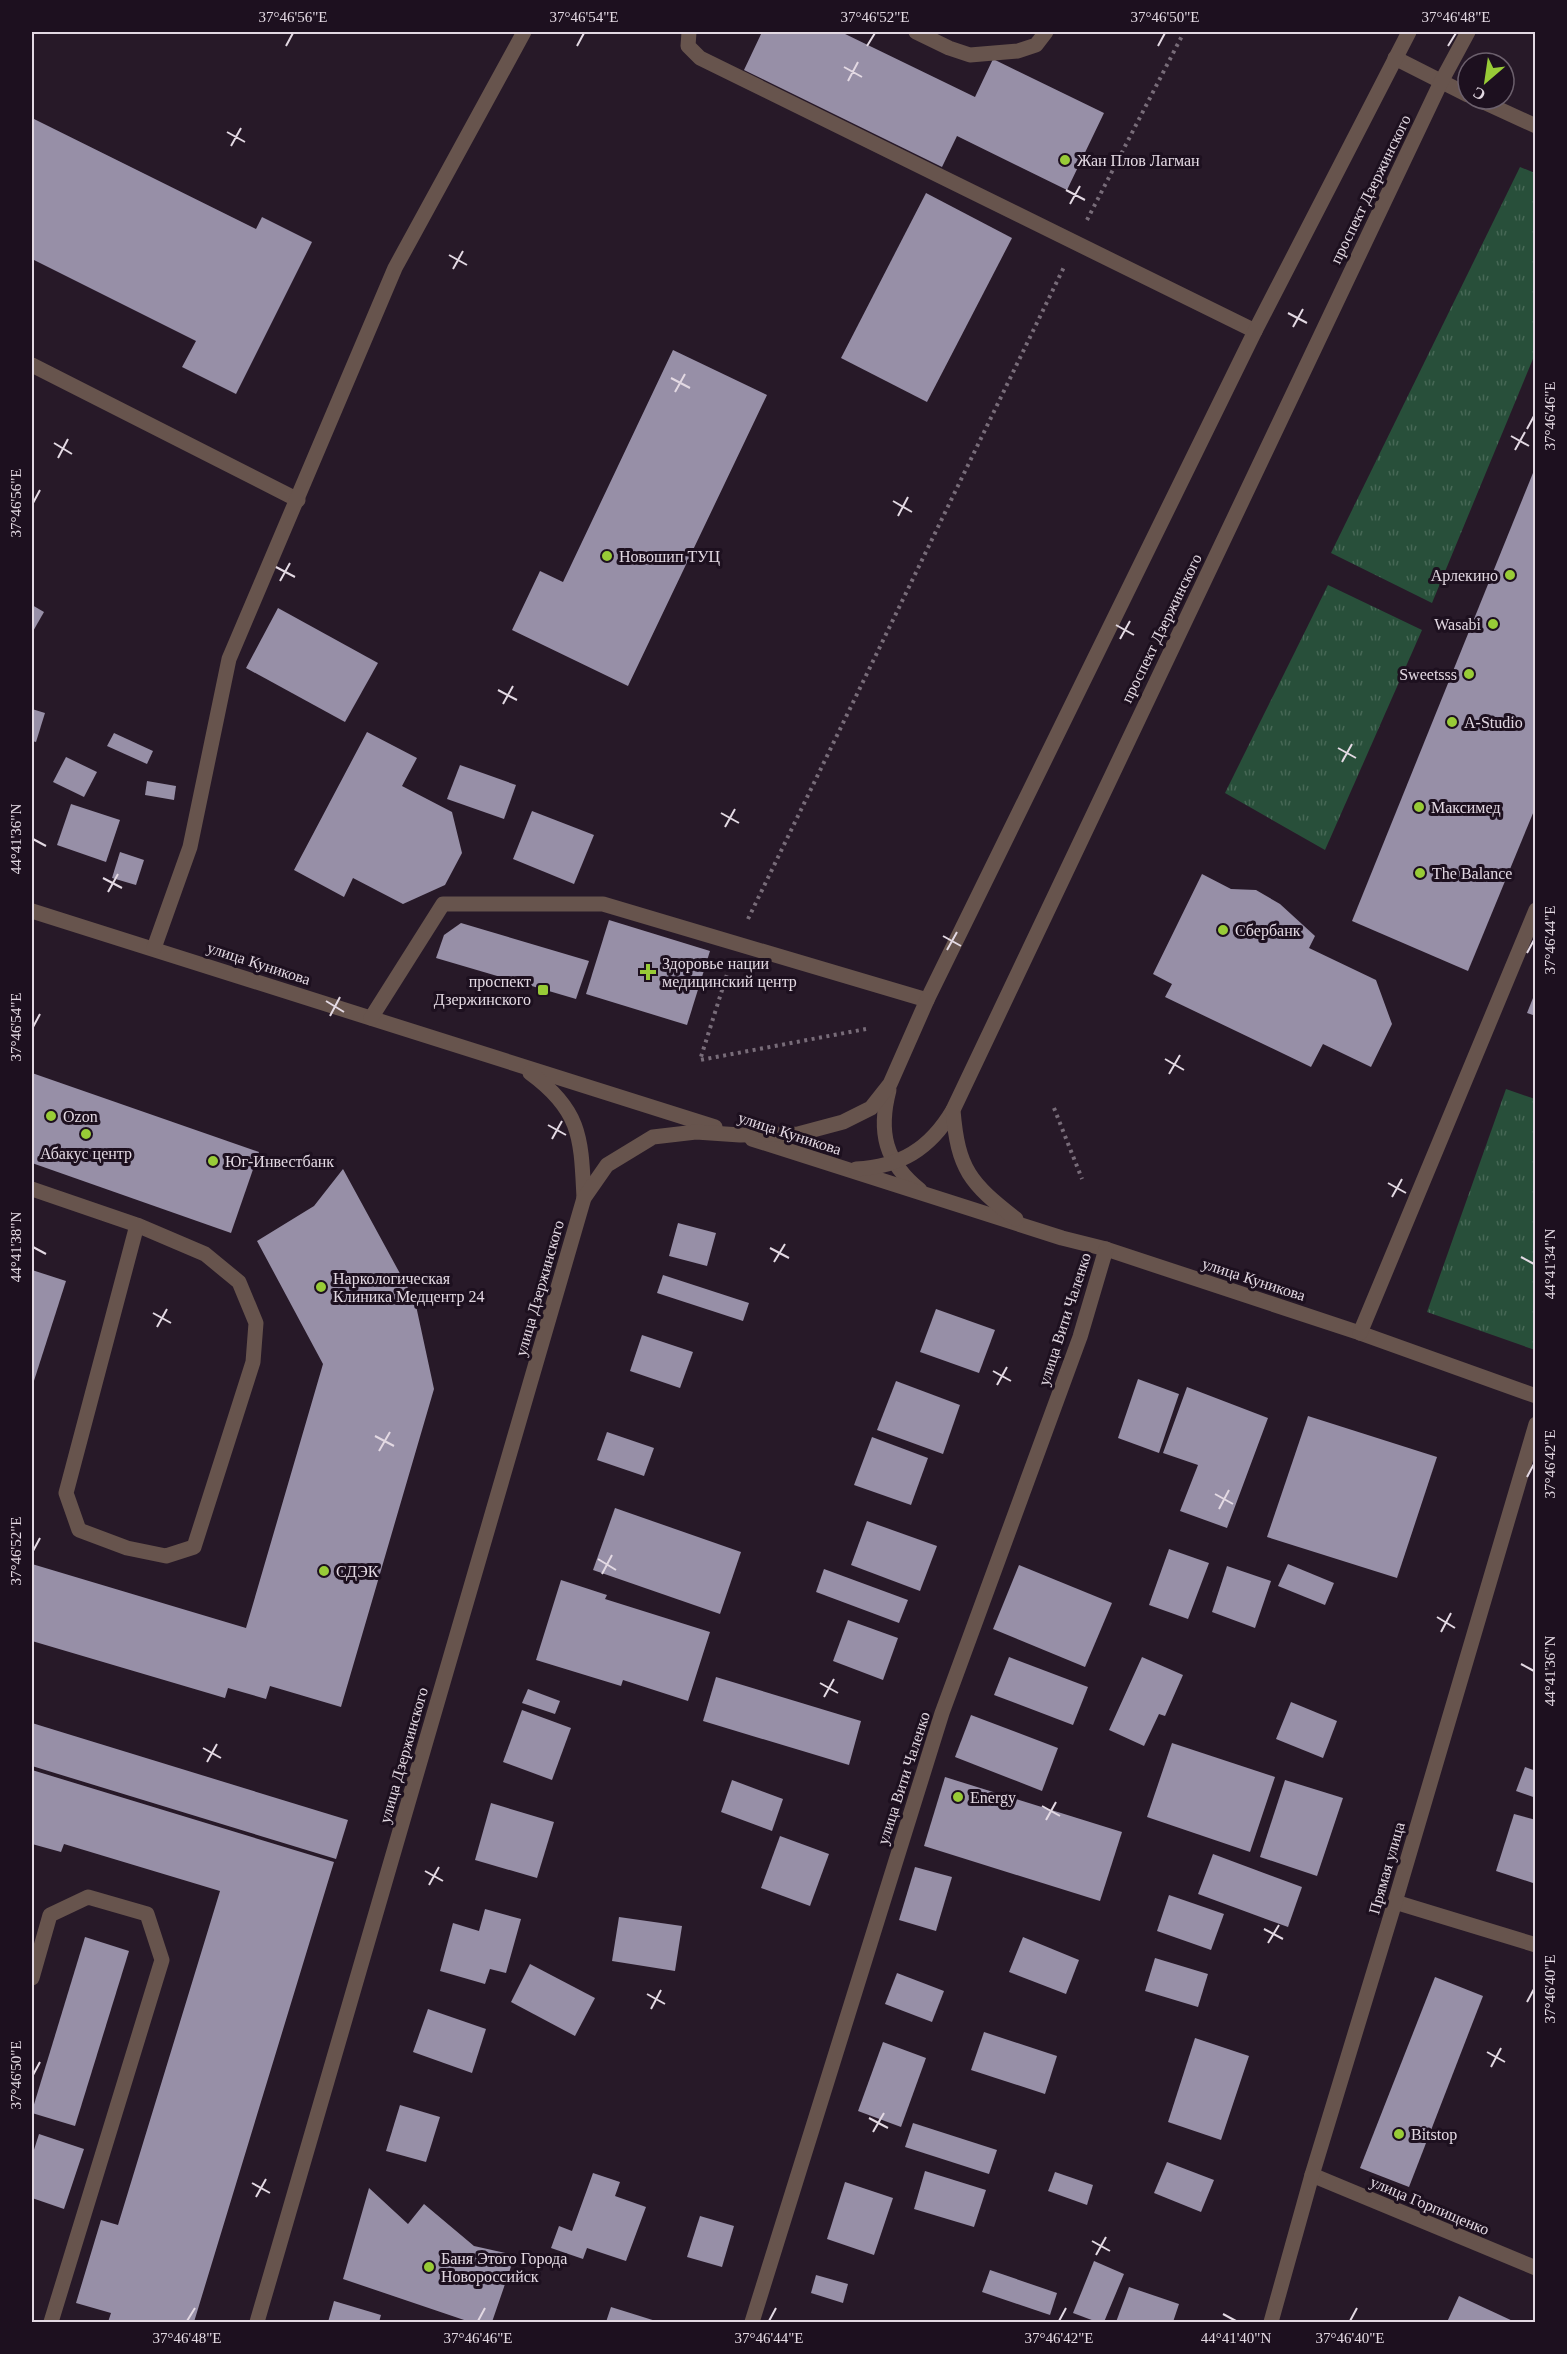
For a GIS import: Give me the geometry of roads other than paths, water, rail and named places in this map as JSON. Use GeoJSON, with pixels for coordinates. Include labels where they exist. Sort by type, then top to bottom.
{"type":"FeatureCollection","features":[{"type":"Feature","properties":{"kind":"street"},"geometry":{"type":"LineString","coordinates":[[154,948],[190,847],[229,659],[395,268],[524,32]]}},
{"type":"Feature","properties":{"kind":"street"},"geometry":{"type":"LineString","coordinates":[[689,32],[688,46],[700,58],[1255,331]]}},
{"type":"Feature","properties":{"kind":"street"},"geometry":{"type":"LineString","coordinates":[[916,32],[949,48],[970,54],[1018,51],[1035,45],[1046,32]]}},
{"type":"Feature","properties":{"kind":"street"},"geometry":{"type":"LineString","coordinates":[[927,1195],[904,1178],[885,1138],[882,1115],[890,1084],[927,1000],[1255,331],[1409,32]]}},
{"type":"Feature","properties":{"kind":"street","name":"проспект Дзержинского"},"geometry":{"type":"LineString","coordinates":[[1026,1226],[985,1195],[963,1168],[955,1140],[953,1110],[1441,82],[1468,32]]}},
{"type":"Feature","properties":{"kind":"street"},"geometry":{"type":"LineString","coordinates":[[1395,58],[1456,89]]}},
{"type":"Feature","properties":{"kind":"street"},"geometry":{"type":"LineString","coordinates":[[1503,111],[1536,126]]}},
{"type":"Feature","properties":{"kind":"street"},"geometry":{"type":"LineString","coordinates":[[32,365],[298,500]]}},
{"type":"Feature","properties":{"kind":"street"},"geometry":{"type":"LineString","coordinates":[[371,1018],[443,904],[603,904],[927,1000]]}},
{"type":"Feature","properties":{"kind":"street"},"geometry":{"type":"LineString","coordinates":[[1360,1333],[1536,910]]}},
{"type":"Feature","properties":{"kind":"street","name":"улица Куникова"},"geometry":{"type":"LineString","coordinates":[[32,911],[1106,1250],[1360,1333],[1536,1396]]}},
{"type":"Feature","properties":{"kind":"street"},"geometry":{"type":"LineString","coordinates":[[518,1064],[548,1086],[567,1111],[580,1135],[584,1198]]}},
{"type":"Feature","properties":{"kind":"street"},"geometry":{"type":"LineString","coordinates":[[584,1198],[607,1165],[653,1137],[696,1132],[740,1136],[798,1134],[843,1122],[871,1108],[890,1084]]}},
{"type":"Feature","properties":{"kind":"street"},"geometry":{"type":"LineString","coordinates":[[847,1170],[877,1168],[904,1160],[939,1133],[953,1110]]}},
{"type":"Feature","properties":{"kind":"street"},"geometry":{"type":"LineString","coordinates":[[32,1189],[137,1225],[205,1254],[239,1282],[256,1323],[253,1362],[194,1547],[166,1556],[127,1548],[79,1530],[66,1493],[137,1225]]}},
{"type":"Feature","properties":{"kind":"street","name":"улица Дзержинского"},"geometry":{"type":"LineString","coordinates":[[257,2322],[584,1198]]}},
{"type":"Feature","properties":{"kind":"street","name":"улица Вити Чаленко"},"geometry":{"type":"LineString","coordinates":[[752,2322],[942,1713],[1080,1337],[1106,1250]]}},
{"type":"Feature","properties":{"kind":"street","name":"Прямая улица"},"geometry":{"type":"LineString","coordinates":[[1270,2322],[1536,1424]]}},
{"type":"Feature","properties":{"kind":"street"},"geometry":{"type":"LineString","coordinates":[[32,1978],[50,1915],[88,1897],[147,1914],[162,1960],[51,2322]]}},
{"type":"Feature","properties":{"kind":"street"},"geometry":{"type":"LineString","coordinates":[[1395,1902],[1536,1945]]}},
{"type":"Feature","properties":{"kind":"street","name":"улица Горпищенко"},"geometry":{"type":"LineString","coordinates":[[1312,2175],[1536,2268]]}},
{"type":"Feature","properties":{"kind":"place","name":"Жан Плов Лагман"},"geometry":{"type":"Point","coordinates":[1065,160]}},
{"type":"Feature","properties":{"kind":"place","name":"Новошип ТУЦ"},"geometry":{"type":"Point","coordinates":[607,556]}},
{"type":"Feature","properties":{"kind":"place","name":"Арлекино"},"geometry":{"type":"Point","coordinates":[1510,575]}},
{"type":"Feature","properties":{"kind":"place","name":"Wasabi"},"geometry":{"type":"Point","coordinates":[1493,624]}},
{"type":"Feature","properties":{"kind":"place","name":"Sweetsss"},"geometry":{"type":"Point","coordinates":[1469,674]}},
{"type":"Feature","properties":{"kind":"place","name":"A-Studio"},"geometry":{"type":"Point","coordinates":[1452,722]}},
{"type":"Feature","properties":{"kind":"place","name":"Максимед"},"geometry":{"type":"Point","coordinates":[1419,807]}},
{"type":"Feature","properties":{"kind":"place","name":"The Balance"},"geometry":{"type":"Point","coordinates":[1420,873]}},
{"type":"Feature","properties":{"kind":"place","name":"Сбербанк"},"geometry":{"type":"Point","coordinates":[1223,930]}},
{"type":"Feature","properties":{"kind":"place","name":"Здоровье нации медицинский центр"},"geometry":{"type":"Point","coordinates":[648,972]}},
{"type":"Feature","properties":{"kind":"place","name":"проспект Дзержинского"},"geometry":{"type":"Point","coordinates":[543,990]}},
{"type":"Feature","properties":{"kind":"place","name":"Ozon"},"geometry":{"type":"Point","coordinates":[51,1116]}},
{"type":"Feature","properties":{"kind":"place","name":"Абакус центр"},"geometry":{"type":"Point","coordinates":[86,1134]}},
{"type":"Feature","properties":{"kind":"place","name":"Юг-Инвестбанк"},"geometry":{"type":"Point","coordinates":[213,1161]}},
{"type":"Feature","properties":{"kind":"place","name":"Наркологическая Клиника Медцентр 24"},"geometry":{"type":"Point","coordinates":[321,1287]}},
{"type":"Feature","properties":{"kind":"place","name":"СДЭК"},"geometry":{"type":"Point","coordinates":[324,1571]}},
{"type":"Feature","properties":{"kind":"place","name":"Energy"},"geometry":{"type":"Point","coordinates":[958,1797]}},
{"type":"Feature","properties":{"kind":"place","name":"Bitstop"},"geometry":{"type":"Point","coordinates":[1399,2134]}},
{"type":"Feature","properties":{"kind":"place","name":"Баня Этого Города Новороссийск"},"geometry":{"type":"Point","coordinates":[429,2267]}}]}
